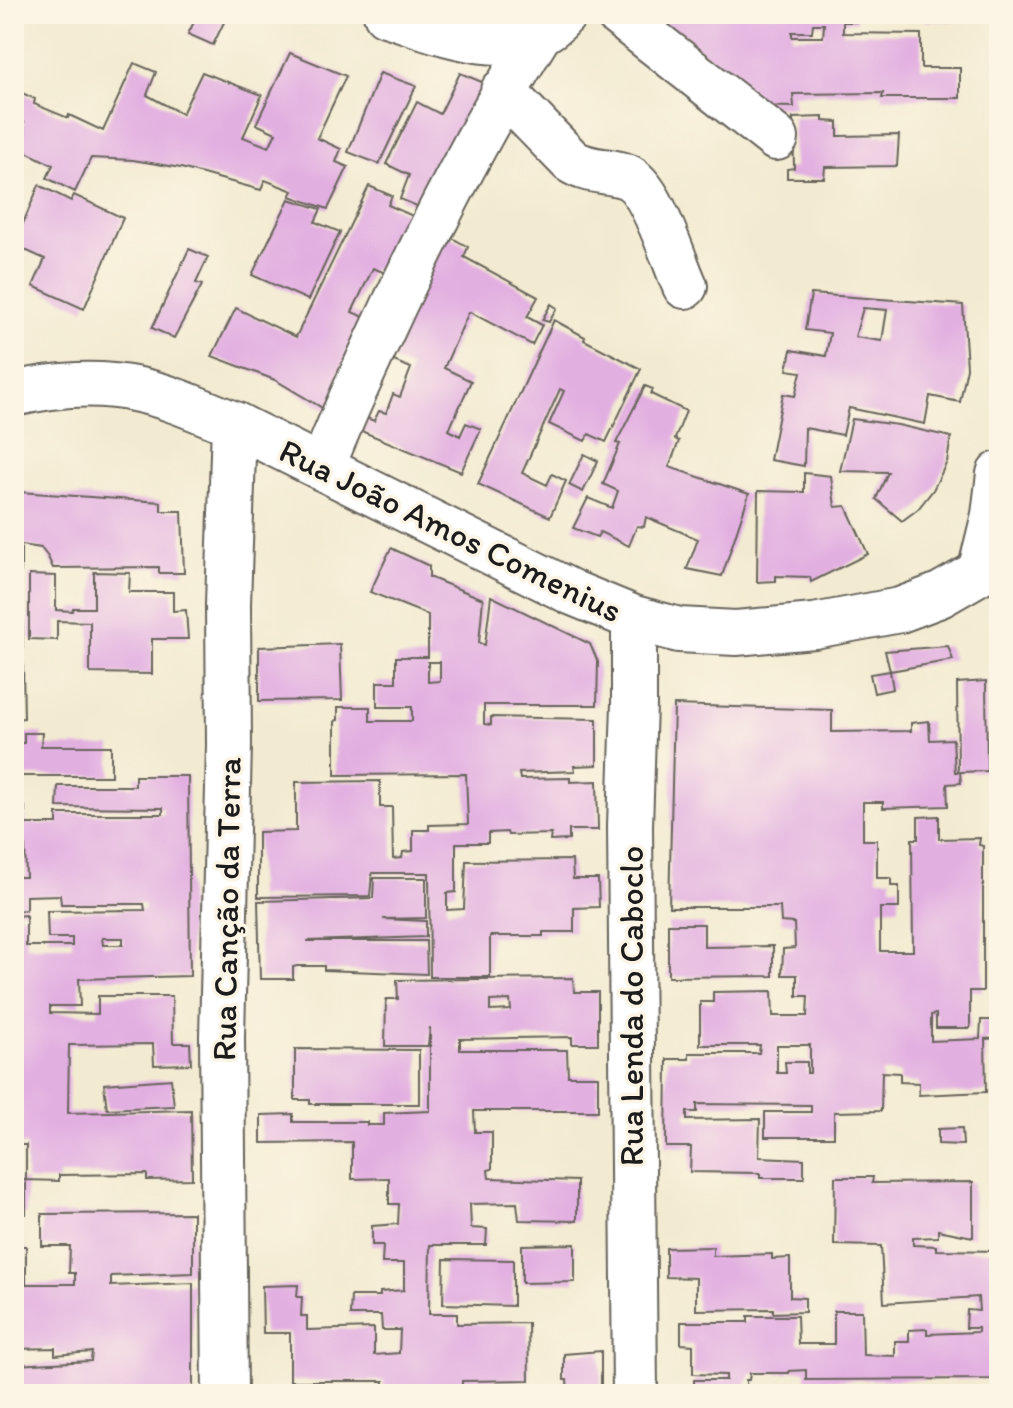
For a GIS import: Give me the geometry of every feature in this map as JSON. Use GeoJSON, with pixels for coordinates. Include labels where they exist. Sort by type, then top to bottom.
{"type":"FeatureCollection","features":[{"type":"Feature","properties":{"kind":"street"},"geometry":{"type":"LineString","coordinates":[[386,14],[480,41],[513,42],[552,24]]}},
{"type":"Feature","properties":{"kind":"street"},"geometry":{"type":"LineString","coordinates":[[618,14],[776,138]]}},
{"type":"Feature","properties":{"kind":"street"},"geometry":{"type":"LineString","coordinates":[[322,468],[341,419],[426,239],[503,91],[552,24]]}},
{"type":"Feature","properties":{"kind":"street"},"geometry":{"type":"LineString","coordinates":[[503,91],[571,161],[582,168],[627,177],[636,182],[656,214],[685,286]]}},
{"type":"Feature","properties":{"kind":"street","name":"Rua João Amos Comenius"},"geometry":{"type":"LineString","coordinates":[[14,394],[38,388],[85,385],[139,390],[234,424],[573,593],[634,618],[679,630],[736,633],[814,626],[900,610],[940,595],[989,586],[990,537],[999,474]]}},
{"type":"Feature","properties":{"kind":"street","name":"Rua Canção da Terra"},"geometry":{"type":"LineString","coordinates":[[225,1394],[222,1037],[229,745],[228,604],[234,424]]}},
{"type":"Feature","properties":{"kind":"street","name":"Rua Lenda do Caboclo"},"geometry":{"type":"LineString","coordinates":[[634,618],[630,826],[635,1394]]}},
{"type":"Feature","properties":{"kind":"building"},"geometry":{"type":"Polygon","coordinates":[[[198,14],[228,14],[213,45],[188,34],[198,14]]]}},
{"type":"Feature","properties":{"kind":"building"},"geometry":{"type":"Polygon","coordinates":[[[662,14],[856,14],[856,22],[843,22],[843,33],[921,34],[921,68],[960,68],[960,98],[882,98],[883,93],[793,94],[794,107],[748,106],[659,34],[662,14]],[[813,24],[812,32],[792,32],[792,37],[823,37],[824,24],[813,24]]]}},
{"type":"Feature","properties":{"kind":"building"},"geometry":{"type":"Polygon","coordinates":[[[925,14],[960,14],[959,21],[925,21],[925,14]]]}},
{"type":"Feature","properties":{"kind":"building"},"geometry":{"type":"Polygon","coordinates":[[[290,53],[346,76],[317,138],[341,149],[336,162],[348,167],[328,209],[290,196],[293,191],[265,180],[261,190],[181,168],[133,160],[91,158],[75,192],[47,178],[53,165],[20,149],[21,145],[14,142],[24,122],[14,118],[14,89],[35,99],[34,104],[68,118],[69,115],[103,131],[134,63],[156,72],[147,95],[182,114],[202,72],[262,95],[243,137],[269,147],[276,133],[256,124],[290,53]]]}},
{"type":"Feature","properties":{"kind":"building"},"geometry":{"type":"Polygon","coordinates":[[[380,73],[416,86],[379,164],[348,152],[380,73]]]}},
{"type":"Feature","properties":{"kind":"building"},"geometry":{"type":"Polygon","coordinates":[[[460,73],[494,87],[429,211],[400,199],[409,175],[386,164],[417,102],[440,114],[460,73]]]}},
{"type":"Feature","properties":{"kind":"building"},"geometry":{"type":"Polygon","coordinates":[[[823,117],[823,121],[838,122],[838,136],[899,135],[897,166],[825,167],[824,178],[787,178],[787,169],[794,168],[793,118],[823,117]]]}},
{"type":"Feature","properties":{"kind":"building"},"geometry":{"type":"Polygon","coordinates":[[[39,185],[71,201],[74,195],[123,218],[84,309],[33,286],[45,259],[14,245],[39,185]]]}},
{"type":"Feature","properties":{"kind":"building"},"geometry":{"type":"Polygon","coordinates":[[[369,186],[392,196],[388,205],[424,221],[398,278],[373,268],[352,312],[376,322],[331,413],[275,380],[212,356],[236,308],[296,337],[369,186]]]}},
{"type":"Feature","properties":{"kind":"building"},"geometry":{"type":"Polygon","coordinates":[[[289,199],[321,209],[315,222],[340,232],[308,300],[252,275],[289,199]]]}},
{"type":"Feature","properties":{"kind":"building"},"geometry":{"type":"Polygon","coordinates":[[[440,231],[468,247],[464,257],[538,297],[527,317],[542,325],[532,345],[470,312],[468,314],[444,368],[471,381],[449,430],[460,436],[466,423],[481,429],[461,472],[361,431],[367,418],[374,421],[379,411],[386,413],[393,394],[400,397],[411,368],[384,357],[440,231]]]}},
{"type":"Feature","properties":{"kind":"building"},"geometry":{"type":"Polygon","coordinates":[[[189,249],[208,257],[196,283],[202,285],[174,338],[152,328],[189,249]]]}},
{"type":"Feature","properties":{"kind":"building"},"geometry":{"type":"Polygon","coordinates":[[[811,294],[963,305],[967,368],[960,402],[930,396],[925,424],[849,408],[843,435],[805,428],[804,466],[770,460],[783,394],[795,396],[801,372],[787,370],[791,350],[826,356],[830,333],[805,330],[811,294]],[[863,308],[855,337],[882,341],[887,310],[863,308]]]}},
{"type":"Feature","properties":{"kind":"building"},"geometry":{"type":"Polygon","coordinates":[[[551,304],[557,308],[549,322],[542,320],[551,304]]]}},
{"type":"Feature","properties":{"kind":"building"},"geometry":{"type":"Polygon","coordinates":[[[554,320],[585,337],[584,340],[641,369],[606,442],[589,434],[585,441],[549,424],[564,391],[560,389],[522,473],[547,485],[552,474],[566,481],[550,517],[478,484],[554,320]]]}},
{"type":"Feature","properties":{"kind":"building"},"geometry":{"type":"Polygon","coordinates":[[[645,386],[653,389],[651,394],[686,411],[669,467],[749,494],[722,576],[687,569],[698,539],[646,517],[644,527],[637,526],[629,546],[600,532],[597,537],[573,528],[588,498],[612,508],[618,491],[603,484],[620,444],[616,443],[645,386]]]}},
{"type":"Feature","properties":{"kind":"building"},"geometry":{"type":"Polygon","coordinates":[[[852,419],[951,437],[947,462],[933,490],[918,509],[902,521],[876,499],[888,472],[840,471],[852,419]]]}},
{"type":"Feature","properties":{"kind":"building"},"geometry":{"type":"Polygon","coordinates":[[[584,454],[598,461],[583,492],[569,485],[584,454]]]}},
{"type":"Feature","properties":{"kind":"building"},"geometry":{"type":"Polygon","coordinates":[[[804,473],[831,476],[835,507],[846,506],[868,554],[811,582],[810,577],[776,576],[776,581],[757,582],[758,491],[804,492],[804,473]]]}},
{"type":"Feature","properties":{"kind":"building"},"geometry":{"type":"Polygon","coordinates":[[[19,492],[161,502],[161,511],[182,511],[184,573],[159,573],[159,567],[53,568],[41,548],[21,545],[21,572],[14,573],[14,526],[20,526],[19,492]]]}},
{"type":"Feature","properties":{"kind":"building"},"geometry":{"type":"Polygon","coordinates":[[[391,548],[429,566],[429,577],[483,599],[479,643],[485,645],[491,596],[590,644],[598,662],[597,705],[484,705],[484,724],[491,725],[491,717],[597,719],[597,765],[574,766],[575,771],[519,773],[520,779],[597,781],[598,830],[569,830],[569,840],[550,841],[551,834],[508,835],[507,832],[488,833],[488,843],[456,843],[456,892],[447,893],[447,910],[464,909],[466,861],[572,860],[573,879],[598,879],[599,907],[574,908],[574,932],[543,932],[543,936],[490,936],[490,977],[430,977],[429,873],[372,873],[370,896],[258,897],[258,832],[296,831],[296,782],[380,781],[380,807],[392,807],[393,859],[402,858],[403,852],[413,851],[413,830],[429,830],[429,825],[468,824],[466,774],[335,775],[338,707],[370,707],[370,721],[412,721],[412,707],[377,707],[377,682],[396,682],[396,657],[428,657],[428,615],[370,592],[391,548]],[[428,662],[428,682],[440,681],[440,662],[428,662]]]}},
{"type":"Feature","properties":{"kind":"building"},"geometry":{"type":"Polygon","coordinates":[[[94,572],[130,573],[129,592],[173,592],[173,611],[186,610],[188,639],[152,639],[152,674],[90,673],[90,622],[57,621],[57,640],[29,639],[29,575],[56,576],[56,610],[72,611],[73,608],[94,608],[94,572]]]}},
{"type":"Feature","properties":{"kind":"building"},"geometry":{"type":"Polygon","coordinates":[[[14,614],[22,614],[24,718],[14,719],[14,614]]]}},
{"type":"Feature","properties":{"kind":"building"},"geometry":{"type":"Polygon","coordinates":[[[340,644],[342,700],[259,701],[259,647],[340,644]]]}},
{"type":"Feature","properties":{"kind":"building"},"geometry":{"type":"Polygon","coordinates":[[[948,646],[953,660],[890,671],[885,651],[948,646]]]}},
{"type":"Feature","properties":{"kind":"building"},"geometry":{"type":"Polygon","coordinates":[[[890,671],[893,689],[874,693],[870,674],[890,671]]]}},
{"type":"Feature","properties":{"kind":"building"},"geometry":{"type":"Polygon","coordinates":[[[986,681],[987,771],[960,772],[961,783],[947,784],[948,806],[883,808],[883,802],[863,802],[863,840],[877,840],[877,878],[891,878],[891,886],[899,886],[899,908],[880,908],[880,951],[913,951],[912,839],[918,839],[918,817],[939,816],[939,839],[980,838],[979,845],[983,846],[983,991],[970,991],[970,1028],[936,1028],[936,1014],[931,1015],[931,1041],[980,1039],[981,1020],[999,1020],[999,1038],[985,1039],[986,1092],[919,1095],[919,1083],[900,1082],[900,1073],[882,1072],[881,1111],[834,1112],[834,1137],[765,1137],[765,1112],[811,1112],[811,1105],[697,1104],[697,1112],[687,1112],[687,1120],[760,1119],[759,1157],[804,1159],[804,1178],[760,1178],[760,1173],[690,1172],[691,1147],[666,1147],[667,1059],[689,1059],[689,1053],[759,1053],[760,1045],[700,1045],[700,1002],[713,1002],[713,992],[772,991],[773,1016],[807,1016],[808,996],[797,996],[797,975],[782,975],[783,949],[795,948],[794,923],[781,922],[780,907],[669,907],[674,705],[832,710],[832,732],[911,731],[911,723],[929,721],[930,740],[953,739],[955,772],[958,772],[957,683],[986,681]],[[777,1045],[777,1073],[786,1073],[785,1062],[807,1062],[807,1073],[810,1073],[810,1045],[777,1045]]]}},
{"type":"Feature","properties":{"kind":"building"},"geometry":{"type":"Polygon","coordinates":[[[24,733],[42,733],[41,746],[111,746],[111,776],[14,776],[14,743],[24,743],[24,733]]]}},
{"type":"Feature","properties":{"kind":"building"},"geometry":{"type":"Polygon","coordinates":[[[135,776],[188,776],[190,976],[79,979],[80,1006],[50,1006],[50,1013],[98,1014],[98,996],[172,996],[173,1043],[190,1043],[191,1064],[154,1065],[153,1044],[69,1045],[68,1113],[191,1110],[192,1179],[147,1180],[147,1174],[59,1175],[59,1181],[26,1180],[26,1145],[14,1145],[14,916],[26,915],[26,946],[72,946],[72,938],[48,938],[47,911],[145,910],[144,904],[61,904],[60,895],[26,896],[26,910],[14,911],[14,877],[26,877],[25,845],[14,846],[14,808],[25,807],[25,824],[57,824],[57,814],[163,814],[163,808],[57,807],[58,786],[135,786],[135,776]],[[102,938],[103,945],[123,945],[123,938],[102,938]]]}},
{"type":"Feature","properties":{"kind":"building"},"geometry":{"type":"Polygon","coordinates":[[[374,878],[426,878],[426,918],[383,919],[426,921],[426,937],[307,941],[426,941],[427,974],[297,966],[293,967],[293,979],[260,979],[258,901],[373,898],[374,878]]]}},
{"type":"Feature","properties":{"kind":"building"},"geometry":{"type":"Polygon","coordinates":[[[668,924],[704,924],[704,947],[773,946],[773,976],[668,977],[668,924]]]}},
{"type":"Feature","properties":{"kind":"building"},"geometry":{"type":"Polygon","coordinates":[[[573,978],[574,992],[598,992],[598,1044],[572,1044],[572,1037],[460,1039],[460,1050],[567,1050],[568,1076],[598,1076],[598,1111],[474,1111],[475,1132],[492,1132],[492,1169],[488,1170],[489,1178],[577,1181],[577,1221],[519,1220],[517,1203],[470,1204],[471,1228],[487,1229],[486,1245],[430,1245],[429,1314],[457,1314],[457,1324],[528,1323],[529,1380],[462,1381],[462,1394],[383,1394],[384,1381],[290,1381],[290,1333],[263,1333],[262,1286],[298,1285],[297,1297],[302,1297],[301,1316],[307,1316],[307,1330],[374,1328],[374,1355],[399,1353],[400,1330],[382,1330],[381,1315],[350,1315],[351,1296],[380,1296],[380,1292],[404,1290],[404,1263],[382,1263],[383,1245],[372,1245],[372,1226],[398,1224],[399,1204],[389,1204],[389,1178],[352,1179],[352,1142],[261,1143],[261,1115],[293,1114],[293,1122],[367,1122],[367,1125],[384,1125],[384,1113],[430,1111],[430,1027],[428,1046],[385,1046],[386,999],[398,999],[397,980],[573,978]],[[510,1000],[490,1001],[490,1011],[511,1010],[510,1000]]]}},
{"type":"Feature","properties":{"kind":"building"},"geometry":{"type":"Polygon","coordinates":[[[295,1049],[419,1050],[419,1104],[310,1104],[310,1100],[295,1100],[295,1049]]]}},
{"type":"Feature","properties":{"kind":"building"},"geometry":{"type":"Polygon","coordinates":[[[171,1079],[174,1106],[107,1109],[104,1084],[171,1079]]]}},
{"type":"Feature","properties":{"kind":"building"},"geometry":{"type":"Polygon","coordinates":[[[962,1128],[963,1145],[938,1144],[938,1129],[962,1128]]]}},
{"type":"Feature","properties":{"kind":"building"},"geometry":{"type":"Polygon","coordinates":[[[835,1177],[873,1177],[872,1183],[973,1182],[973,1237],[938,1230],[938,1237],[913,1238],[913,1245],[936,1246],[936,1250],[999,1251],[999,1379],[806,1380],[806,1370],[750,1373],[749,1380],[746,1380],[747,1394],[694,1394],[694,1380],[726,1380],[726,1375],[693,1374],[693,1345],[681,1344],[681,1322],[748,1322],[748,1316],[797,1316],[798,1344],[834,1344],[834,1311],[862,1311],[863,1355],[895,1356],[895,1341],[909,1341],[909,1330],[927,1329],[927,1334],[978,1332],[978,1328],[966,1328],[967,1310],[979,1311],[978,1297],[884,1303],[881,1246],[834,1245],[835,1177]]]}},
{"type":"Feature","properties":{"kind":"building"},"geometry":{"type":"Polygon","coordinates":[[[26,1180],[26,1214],[14,1214],[14,1181],[26,1180]]]}},
{"type":"Feature","properties":{"kind":"building"},"geometry":{"type":"Polygon","coordinates":[[[193,1213],[193,1273],[111,1276],[111,1286],[193,1283],[193,1394],[14,1394],[14,1365],[91,1361],[92,1352],[55,1355],[55,1348],[14,1349],[14,1246],[26,1246],[26,1284],[75,1284],[75,1273],[69,1273],[70,1246],[42,1246],[42,1214],[193,1213]]]}},
{"type":"Feature","properties":{"kind":"building"},"geometry":{"type":"Polygon","coordinates":[[[575,1244],[575,1282],[522,1283],[522,1245],[575,1244]]]}},
{"type":"Feature","properties":{"kind":"building"},"geometry":{"type":"Polygon","coordinates":[[[713,1247],[713,1256],[772,1254],[772,1259],[790,1258],[790,1297],[805,1298],[805,1312],[773,1313],[773,1309],[696,1310],[696,1278],[666,1277],[666,1248],[713,1247]]]}},
{"type":"Feature","properties":{"kind":"building"},"geometry":{"type":"Polygon","coordinates":[[[444,1259],[513,1260],[513,1306],[443,1304],[444,1259]]]}},
{"type":"Feature","properties":{"kind":"building"},"geometry":{"type":"Polygon","coordinates":[[[601,1351],[601,1394],[568,1394],[567,1380],[564,1380],[564,1354],[601,1351]]]}}]}
